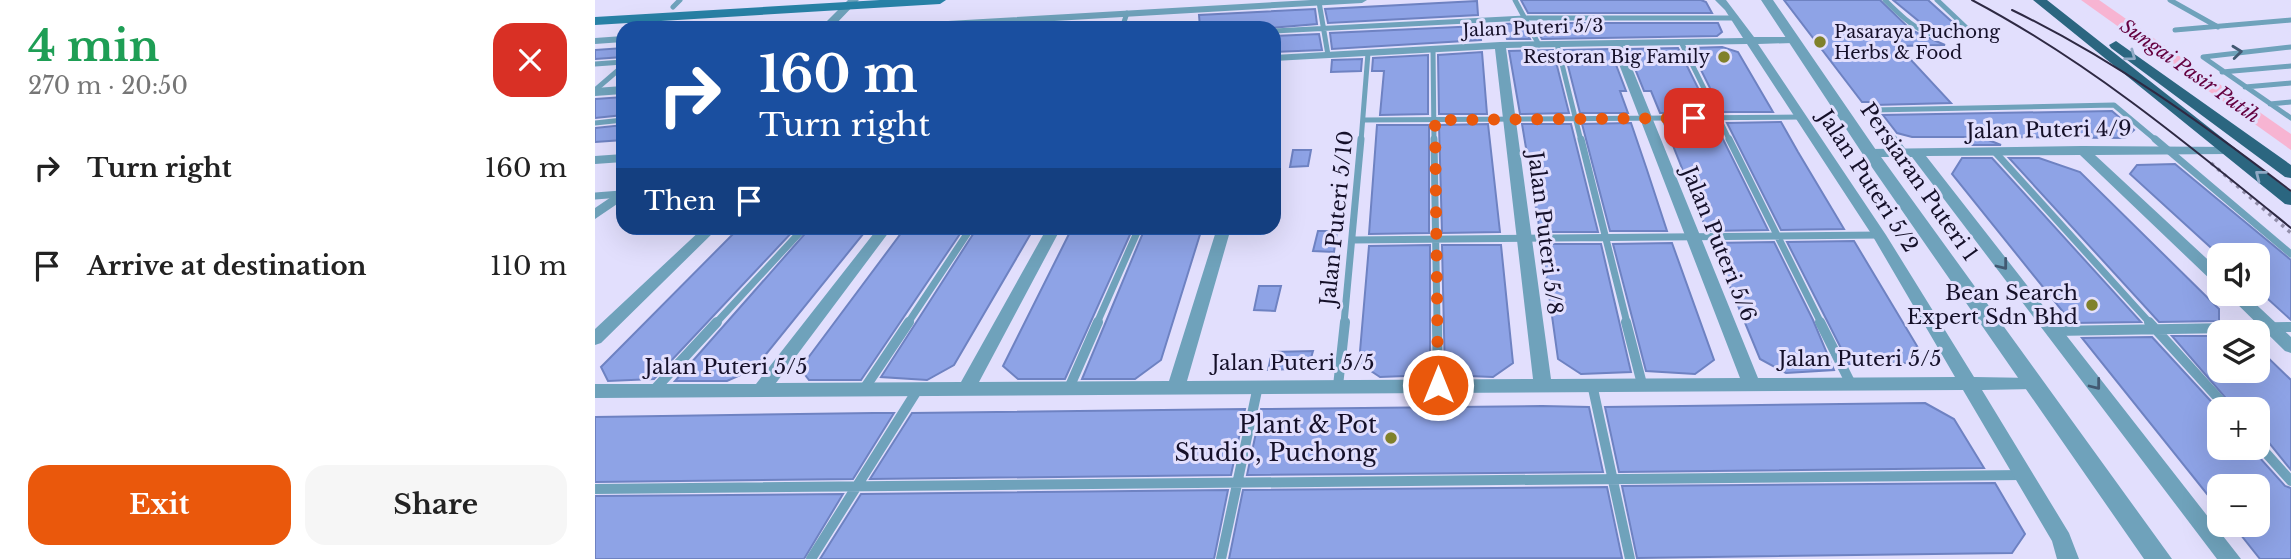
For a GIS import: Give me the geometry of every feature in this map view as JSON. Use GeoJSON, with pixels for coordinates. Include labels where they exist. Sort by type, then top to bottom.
{"type":"FeatureCollection","features":[{"type":"Feature","properties":{"kind":"main road"},"geometry":{"type":"LineString","coordinates":[[595,13],[677,4],[779,0]]}},
{"type":"Feature","properties":{"kind":"main road"},"geometry":{"type":"LineString","coordinates":[[595,20],[840,14],[940,0]]}},
{"type":"Feature","properties":{"kind":"main road"},"geometry":{"type":"LineString","coordinates":[[2039,0],[2291,200]]}},
{"type":"Feature","properties":{"kind":"main road"},"geometry":{"type":"LineString","coordinates":[[2057,0],[2291,173]]}},
{"type":"Feature","properties":{"kind":"street"},"geometry":{"type":"LineString","coordinates":[[997,21],[1127,13],[1196,4],[1362,0]]}},
{"type":"Feature","properties":{"kind":"street","name":"Jalan Puteri 5/2"},"geometry":{"type":"LineString","coordinates":[[1720,0],[1736,18],[1879,235],[2025,475],[2062,539],[2068,559]]}},
{"type":"Feature","properties":{"kind":"street","name":"Persiaran Puteri 1"},"geometry":{"type":"LineString","coordinates":[[1766,0],[1870,153],[2159,559]]}},
{"type":"Feature","properties":{"kind":"street"},"geometry":{"type":"LineString","coordinates":[[807,21],[840,14]]}},
{"type":"Feature","properties":{"kind":"street"},"geometry":{"type":"LineString","coordinates":[[595,41],[616,40]]}},
{"type":"Feature","properties":{"kind":"street","name":"Jalan Puteri 5/3"},"geometry":{"type":"LineString","coordinates":[[1281,58],[1500,45],[1793,40]]}},
{"type":"Feature","properties":{"kind":"street","name":"Jalan Puteri 5/6"},"geometry":{"type":"LineString","coordinates":[[1616,43],[1751,383]]}},
{"type":"Feature","properties":{"kind":"street","name":"Jalan Puteri 5/8"},"geometry":{"type":"LineString","coordinates":[[1500,45],[1543,384]]}},
{"type":"Feature","properties":{"kind":"street"},"geometry":{"type":"LineString","coordinates":[[595,91],[616,90]]}},
{"type":"Feature","properties":{"kind":"street"},"geometry":{"type":"LineString","coordinates":[[2082,150],[2207,268]]}},
{"type":"Feature","properties":{"kind":"street","name":"Jalan Puteri 4/9"},"geometry":{"type":"LineString","coordinates":[[1870,153],[2228,150]]}},
{"type":"Feature","properties":{"kind":"street"},"geometry":{"type":"LineString","coordinates":[[1910,153],[2054,331],[2230,559]]}},
{"type":"Feature","properties":{"kind":"street"},"geometry":{"type":"LineString","coordinates":[[595,160],[616,158]]}},
{"type":"Feature","properties":{"kind":"street"},"geometry":{"type":"LineString","coordinates":[[595,215],[616,198]]}},
{"type":"Feature","properties":{"kind":"street"},"geometry":{"type":"LineString","coordinates":[[595,339],[705,235]]}},
{"type":"Feature","properties":{"kind":"street"},"geometry":{"type":"LineString","coordinates":[[761,390],[880,235]]}},
{"type":"Feature","properties":{"kind":"street"},"geometry":{"type":"LineString","coordinates":[[967,388],[1049,235]]}},
{"type":"Feature","properties":{"kind":"street"},"geometry":{"type":"LineString","coordinates":[[1177,387],[1222,235]]}},
{"type":"Feature","properties":{"kind":"street"},"geometry":{"type":"LineString","coordinates":[[2248,306],[2263,320]]}},
{"type":"Feature","properties":{"kind":"street"},"geometry":{"type":"LineString","coordinates":[[2270,327],[2291,347]]}},
{"type":"Feature","properties":{"kind":"street","name":"Jalan Puteri 5/5"},"geometry":{"type":"LineString","coordinates":[[595,391],[1969,381],[2034,383]]}},
{"type":"Feature","properties":{"kind":"lane"},"geometry":{"type":"LineString","coordinates":[[1515,0],[1539,45]]}},
{"type":"Feature","properties":{"kind":"lane"},"geometry":{"type":"LineString","coordinates":[[1885,0],[1916,31],[1948,38],[1974,34],[1937,0]]}},
{"type":"Feature","properties":{"kind":"lane"},"geometry":{"type":"LineString","coordinates":[[2170,0],[2218,27]]}},
{"type":"Feature","properties":{"kind":"lane"},"geometry":{"type":"LineString","coordinates":[[1319,2],[1328,55]]}},
{"type":"Feature","properties":{"kind":"lane"},"geometry":{"type":"LineString","coordinates":[[1124,21],[1127,13]]}},
{"type":"Feature","properties":{"kind":"lane"},"geometry":{"type":"LineString","coordinates":[[1281,31],[1525,18],[1736,18]]}},
{"type":"Feature","properties":{"kind":"lane"},"geometry":{"type":"LineString","coordinates":[[2175,30],[2291,20]]}},
{"type":"Feature","properties":{"kind":"lane"},"geometry":{"type":"LineString","coordinates":[[1681,42],[1850,382]]}},
{"type":"Feature","properties":{"kind":"lane"},"geometry":{"type":"LineString","coordinates":[[1557,44],[1642,384]]}},
{"type":"Feature","properties":{"kind":"lane"},"geometry":{"type":"LineString","coordinates":[[2291,47],[2203,57],[2291,118]]}},
{"type":"Feature","properties":{"kind":"lane"},"geometry":{"type":"LineString","coordinates":[[1433,49],[1438,240],[1438,385]]}},
{"type":"Feature","properties":{"kind":"lane","name":"Jalan Puteri 5/10"},"geometry":{"type":"LineString","coordinates":[[1338,386],[1368,53]]}},
{"type":"Feature","properties":{"kind":"lane"},"geometry":{"type":"LineString","coordinates":[[595,64],[616,64]]}},
{"type":"Feature","properties":{"kind":"lane"},"geometry":{"type":"LineString","coordinates":[[2222,72],[2291,66]]}},
{"type":"Feature","properties":{"kind":"lane"},"geometry":{"type":"LineString","coordinates":[[595,91],[616,71]]}},
{"type":"Feature","properties":{"kind":"lane"},"geometry":{"type":"LineString","coordinates":[[2245,87],[2291,83]]}},
{"type":"Feature","properties":{"kind":"lane"},"geometry":{"type":"LineString","coordinates":[[2270,104],[2291,102]]}},
{"type":"Feature","properties":{"kind":"lane"},"geometry":{"type":"LineString","coordinates":[[1910,153],[1872,113],[1873,110],[2114,105],[2291,254]]}},
{"type":"Feature","properties":{"kind":"lane"},"geometry":{"type":"LineString","coordinates":[[1364,120],[1801,117]]}},
{"type":"Feature","properties":{"kind":"lane"},"geometry":{"type":"LineString","coordinates":[[595,123],[616,121]]}},
{"type":"Feature","properties":{"kind":"lane"},"geometry":{"type":"LineString","coordinates":[[1995,152],[2217,397]]}},
{"type":"Feature","properties":{"kind":"lane"},"geometry":{"type":"LineString","coordinates":[[595,196],[616,194]]}},
{"type":"Feature","properties":{"kind":"lane"},"geometry":{"type":"LineString","coordinates":[[654,391],[798,235]]}},
{"type":"Feature","properties":{"kind":"lane"},"geometry":{"type":"LineString","coordinates":[[864,389],[966,235]]}},
{"type":"Feature","properties":{"kind":"lane"},"geometry":{"type":"LineString","coordinates":[[1069,388],[1136,235]]}},
{"type":"Feature","properties":{"kind":"lane"},"geometry":{"type":"LineString","coordinates":[[1353,240],[1879,235]]}},
{"type":"Feature","properties":{"kind":"lane"},"geometry":{"type":"LineString","coordinates":[[2270,327],[2291,327]]}},
{"type":"Feature","properties":{"kind":"lane"},"geometry":{"type":"LineString","coordinates":[[2054,331],[2207,328]]}},
{"type":"Feature","properties":{"kind":"lane"},"geometry":{"type":"LineString","coordinates":[[1592,384],[1630,559]]}},
{"type":"Feature","properties":{"kind":"lane"},"geometry":{"type":"LineString","coordinates":[[1221,559],[1258,386]]}},
{"type":"Feature","properties":{"kind":"lane"},"geometry":{"type":"LineString","coordinates":[[811,559],[918,389]]}},
{"type":"Feature","properties":{"kind":"lane"},"geometry":{"type":"LineString","coordinates":[[2270,458],[2291,481]]}},
{"type":"Feature","properties":{"kind":"lane"},"geometry":{"type":"LineString","coordinates":[[595,489],[2025,475]]}},
{"type":"Feature","properties":{"kind":"path"},"geometry":{"type":"LineString","coordinates":[[2195,150],[2291,233]]}},
{"type":"Feature","properties":{"kind":"water","name":"Sungai Pasir Putih"},"geometry":{"type":"Polygon","coordinates":[[[2081,0],[2099,0],[2291,134],[2291,150],[2081,0]]]}},
{"type":"Feature","properties":{"kind":"building"},"geometry":{"type":"Polygon","coordinates":[[[1521,0],[1701,0],[1706,2],[1712,13],[1528,13],[1521,0]]]}},
{"type":"Feature","properties":{"kind":"building"},"geometry":{"type":"Polygon","coordinates":[[[1784,0],[1880,0],[1911,30],[1945,45],[1898,46],[1951,103],[1874,105],[1871,102],[1862,102],[1784,0]]]}},
{"type":"Feature","properties":{"kind":"building"},"geometry":{"type":"Polygon","coordinates":[[[1893,0],[1928,0],[1960,29],[1946,32],[1926,27],[1893,0]]]}},
{"type":"Feature","properties":{"kind":"building"},"geometry":{"type":"Polygon","coordinates":[[[1477,1],[1478,15],[1328,23],[1325,9],[1477,1]]]}},
{"type":"Feature","properties":{"kind":"building"},"geometry":{"type":"Polygon","coordinates":[[[1315,9],[1317,24],[1281,27],[1281,21],[1199,21],[1199,15],[1315,9]]]}},
{"type":"Feature","properties":{"kind":"building"},"geometry":{"type":"Polygon","coordinates":[[[1522,23],[1530,39],[1507,39],[1504,24],[1522,23]]]}},
{"type":"Feature","properties":{"kind":"building"},"geometry":{"type":"Polygon","coordinates":[[[1533,23],[1718,23],[1722,32],[1717,36],[1542,39],[1533,23]]]}},
{"type":"Feature","properties":{"kind":"building"},"geometry":{"type":"Polygon","coordinates":[[[1479,26],[1481,40],[1332,49],[1330,33],[1479,26]]]}},
{"type":"Feature","properties":{"kind":"building"},"geometry":{"type":"Polygon","coordinates":[[[1319,34],[1322,50],[1281,52],[1281,36],[1319,34]]]}},
{"type":"Feature","properties":{"kind":"building"},"geometry":{"type":"Polygon","coordinates":[[[1722,47],[1738,52],[1773,112],[1722,112],[1690,48],[1722,47]]]}},
{"type":"Feature","properties":{"kind":"building"},"geometry":{"type":"Polygon","coordinates":[[[616,48],[616,58],[595,59],[595,50],[616,48]]]}},
{"type":"Feature","properties":{"kind":"building"},"geometry":{"type":"Polygon","coordinates":[[[1678,48],[1710,112],[1660,113],[1651,91],[1644,91],[1627,49],[1678,48]]]}},
{"type":"Feature","properties":{"kind":"building"},"geometry":{"type":"Polygon","coordinates":[[[1610,49],[1626,91],[1620,91],[1628,113],[1580,113],[1564,50],[1610,49]]]}},
{"type":"Feature","properties":{"kind":"building"},"geometry":{"type":"Polygon","coordinates":[[[1553,50],[1569,113],[1520,114],[1509,51],[1553,50]]]}},
{"type":"Feature","properties":{"kind":"building"},"geometry":{"type":"Polygon","coordinates":[[[1482,52],[1487,114],[1439,114],[1438,55],[1482,52]]]}},
{"type":"Feature","properties":{"kind":"building"},"geometry":{"type":"Polygon","coordinates":[[[1428,55],[1428,114],[1380,115],[1384,71],[1372,71],[1373,58],[1428,55]]]}},
{"type":"Feature","properties":{"kind":"building"},"geometry":{"type":"Polygon","coordinates":[[[1362,59],[1361,71],[1331,72],[1332,60],[1362,59]]]}},
{"type":"Feature","properties":{"kind":"building"},"geometry":{"type":"Polygon","coordinates":[[[616,98],[616,116],[595,118],[595,99],[616,98]]]}},
{"type":"Feature","properties":{"kind":"building"},"geometry":{"type":"Polygon","coordinates":[[[2112,111],[2134,130],[2125,138],[1981,137],[2001,145],[1971,145],[1976,137],[1912,137],[1897,133],[1883,115],[2112,111]]]}},
{"type":"Feature","properties":{"kind":"building"},"geometry":{"type":"Polygon","coordinates":[[[1781,122],[1844,229],[1781,230],[1727,123],[1781,122]]]}},
{"type":"Feature","properties":{"kind":"building"},"geometry":{"type":"Polygon","coordinates":[[[1631,123],[1667,231],[1610,231],[1582,124],[1631,123]]]}},
{"type":"Feature","properties":{"kind":"building"},"geometry":{"type":"Polygon","coordinates":[[[1664,123],[1715,123],[1768,230],[1707,231],[1664,123]]]}},
{"type":"Feature","properties":{"kind":"building"},"geometry":{"type":"Polygon","coordinates":[[[1488,124],[1500,232],[1442,233],[1439,125],[1488,124]]]}},
{"type":"Feature","properties":{"kind":"building"},"geometry":{"type":"Polygon","coordinates":[[[1522,124],[1571,124],[1598,232],[1540,232],[1522,124]]]}},
{"type":"Feature","properties":{"kind":"building"},"geometry":{"type":"Polygon","coordinates":[[[1377,125],[1429,125],[1429,233],[1369,234],[1377,125]]]}},
{"type":"Feature","properties":{"kind":"building"},"geometry":{"type":"Polygon","coordinates":[[[616,126],[616,140],[595,142],[595,128],[616,126]]]}},
{"type":"Feature","properties":{"kind":"building"},"geometry":{"type":"Polygon","coordinates":[[[1293,150],[1311,150],[1308,166],[1290,167],[1293,150]]]}},
{"type":"Feature","properties":{"kind":"building"},"geometry":{"type":"Polygon","coordinates":[[[1962,158],[1992,158],[2141,322],[2072,323],[1952,174],[1962,158]]]}},
{"type":"Feature","properties":{"kind":"building"},"geometry":{"type":"Polygon","coordinates":[[[2009,158],[2039,158],[2080,172],[2207,297],[2207,306],[2216,306],[2219,309],[2219,320],[2159,322],[2009,158]]]}},
{"type":"Feature","properties":{"kind":"building"},"geometry":{"type":"Polygon","coordinates":[[[2175,164],[2291,260],[2291,320],[2270,301],[2270,243],[2207,244],[2130,174],[2137,165],[2175,164]]]}},
{"type":"Feature","properties":{"kind":"building"},"geometry":{"type":"Polygon","coordinates":[[[1318,231],[1337,231],[1334,252],[1313,251],[1318,231]]]}},
{"type":"Feature","properties":{"kind":"building"},"geometry":{"type":"Polygon","coordinates":[[[732,235],[789,235],[654,379],[608,381],[601,367],[732,235]]]}},
{"type":"Feature","properties":{"kind":"building"},"geometry":{"type":"Polygon","coordinates":[[[804,235],[862,235],[754,369],[727,381],[675,381],[804,235]]]}},
{"type":"Feature","properties":{"kind":"building"},"geometry":{"type":"Polygon","coordinates":[[[900,235],[959,235],[861,380],[809,380],[802,371],[802,366],[900,235]]]}},
{"type":"Feature","properties":{"kind":"building"},"geometry":{"type":"Polygon","coordinates":[[[972,235],[1030,235],[954,365],[927,380],[881,377],[972,235]]]}},
{"type":"Feature","properties":{"kind":"building"},"geometry":{"type":"Polygon","coordinates":[[[1068,235],[1130,235],[1065,379],[1018,379],[1003,366],[1068,235]]]}},
{"type":"Feature","properties":{"kind":"building"},"geometry":{"type":"Polygon","coordinates":[[[1142,235],[1200,235],[1161,360],[1135,379],[1082,379],[1142,235]]]}},
{"type":"Feature","properties":{"kind":"building"},"geometry":{"type":"Polygon","coordinates":[[[1854,241],[1920,351],[1907,363],[1849,364],[1787,242],[1854,241]]]}},
{"type":"Feature","properties":{"kind":"building"},"geometry":{"type":"Polygon","coordinates":[[[1774,242],[1813,320],[1834,370],[1786,373],[1760,359],[1712,243],[1774,242]]]}},
{"type":"Feature","properties":{"kind":"building"},"geometry":{"type":"Polygon","coordinates":[[[1672,243],[1714,360],[1695,374],[1646,371],[1613,244],[1672,243]]]}},
{"type":"Feature","properties":{"kind":"building"},"geometry":{"type":"Polygon","coordinates":[[[1542,244],[1601,244],[1631,372],[1581,374],[1558,359],[1542,244]]]}},
{"type":"Feature","properties":{"kind":"building"},"geometry":{"type":"Polygon","coordinates":[[[1430,245],[1430,375],[1380,377],[1359,363],[1369,246],[1430,245]]]}},
{"type":"Feature","properties":{"kind":"building"},"geometry":{"type":"Polygon","coordinates":[[[1442,245],[1501,245],[1513,363],[1493,377],[1445,375],[1442,245]]]}},
{"type":"Feature","properties":{"kind":"building"},"geometry":{"type":"Polygon","coordinates":[[[1259,286],[1281,286],[1275,311],[1254,310],[1259,286]]]}},
{"type":"Feature","properties":{"kind":"building"},"geometry":{"type":"Polygon","coordinates":[[[2172,336],[2207,336],[2207,376],[2172,336]]]}},
{"type":"Feature","properties":{"kind":"building"},"geometry":{"type":"Polygon","coordinates":[[[2152,337],[2207,397],[2207,460],[2262,460],[2285,486],[2291,488],[2291,559],[2260,559],[2243,537],[2270,537],[2270,474],[2207,474],[2207,494],[2082,338],[2152,337]]]}},
{"type":"Feature","properties":{"kind":"building"},"geometry":{"type":"Polygon","coordinates":[[[1313,351],[1308,368],[1268,370],[1272,352],[1313,351]]]}},
{"type":"Feature","properties":{"kind":"building"},"geometry":{"type":"Polygon","coordinates":[[[2270,360],[2291,380],[2291,470],[2270,444],[2270,397],[2225,397],[2213,383],[2270,383],[2270,360]]]}},
{"type":"Feature","properties":{"kind":"building"},"geometry":{"type":"Polygon","coordinates":[[[1925,403],[1954,419],[1984,468],[1619,472],[1605,407],[1925,403]]]}},
{"type":"Feature","properties":{"kind":"building"},"geometry":{"type":"Polygon","coordinates":[[[1589,407],[1603,472],[1247,475],[1261,409],[1589,407]]]}},
{"type":"Feature","properties":{"kind":"building"},"geometry":{"type":"Polygon","coordinates":[[[1245,409],[1231,475],[870,479],[912,413],[1245,409]]]}},
{"type":"Feature","properties":{"kind":"building"},"geometry":{"type":"Polygon","coordinates":[[[894,413],[853,479],[595,482],[595,417],[894,413]]]}},
{"type":"Feature","properties":{"kind":"building"},"geometry":{"type":"Polygon","coordinates":[[[1995,483],[2025,534],[2012,553],[1637,558],[1622,486],[1995,483]]]}},
{"type":"Feature","properties":{"kind":"building"},"geometry":{"type":"Polygon","coordinates":[[[1607,487],[1622,558],[1229,559],[1243,490],[1607,487]]]}},
{"type":"Feature","properties":{"kind":"building"},"geometry":{"type":"Polygon","coordinates":[[[1228,490],[1214,559],[820,559],[861,494],[1228,490]]]}},
{"type":"Feature","properties":{"kind":"building"},"geometry":{"type":"Polygon","coordinates":[[[843,494],[804,559],[595,559],[595,496],[843,494]]]}},
{"type":"Feature","properties":{"kind":"tram line"},"geometry":{"type":"LineString","coordinates":[[1972,0],[2057,50],[2137,106],[2291,228]]}},
{"type":"Feature","properties":{"kind":"tram line"},"geometry":{"type":"LineString","coordinates":[[2012,10],[2086,49],[2156,93],[2291,191]]}},
{"type":"Feature","properties":{"kind":"place","name":"Pasaraya Puchong Herbs & Food"},"geometry":{"type":"Point","coordinates":[1820,42]}},
{"type":"Feature","properties":{"kind":"place","name":"Restoran Big Family"},"geometry":{"type":"Point","coordinates":[1724,57]}},
{"type":"Feature","properties":{"kind":"place","name":"Bean Search Expert Sdn Bhd"},"geometry":{"type":"Point","coordinates":[2092,305]}},
{"type":"Feature","properties":{"kind":"place","name":"Plant & Pot Studio, Puchong"},"geometry":{"type":"Point","coordinates":[1391,438]}},
{"type":"Feature","properties":{"kind":"route"},"geometry":{"type":"LineString","coordinates":[[1438,385],[1435,120],[1694,118]]}}]}
